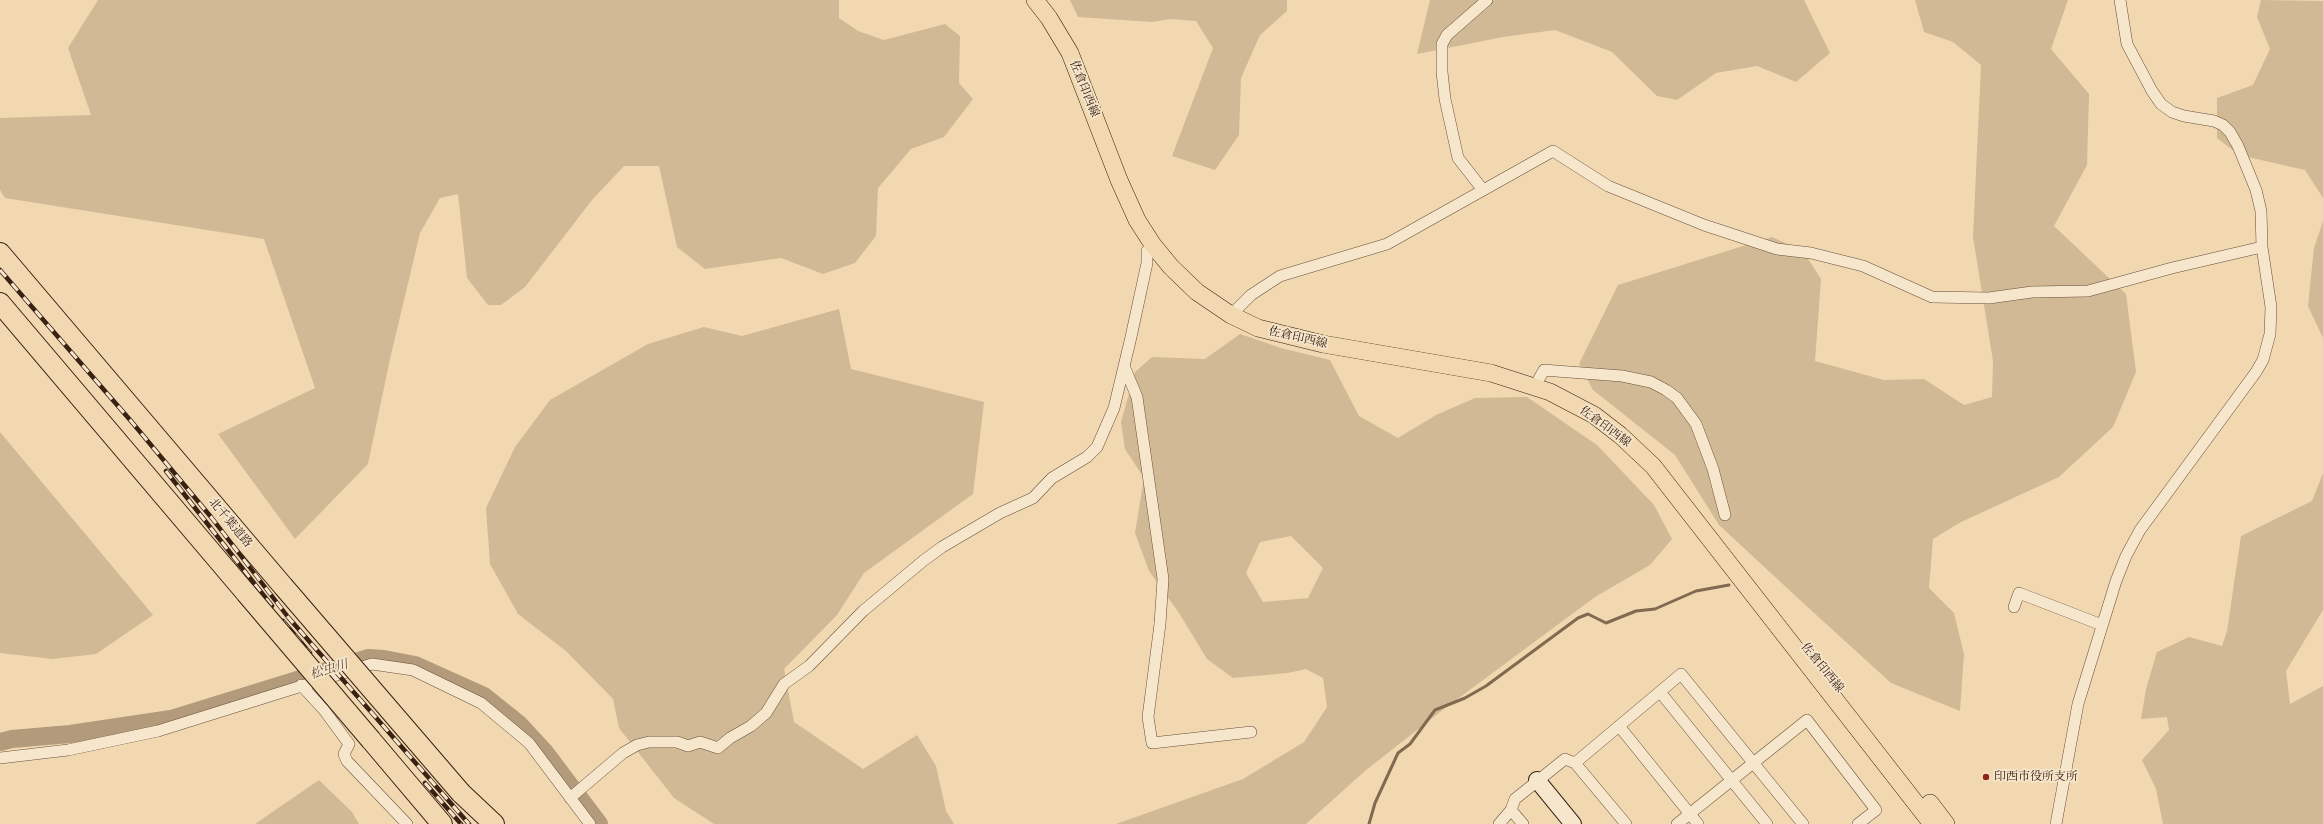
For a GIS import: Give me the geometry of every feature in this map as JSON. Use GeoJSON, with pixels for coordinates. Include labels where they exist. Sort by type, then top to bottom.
{"type":"FeatureCollection","features":[{"type":"Feature","properties":{"kind":"highway","name":"北千葉道路"},"geometry":{"type":"LineString","coordinates":[[0,253],[283,586],[488,824]]}},
{"type":"Feature","properties":{"kind":"highway"},"geometry":{"type":"LineString","coordinates":[[0,303],[442,824]]}},
{"type":"Feature","properties":{"kind":"highway"},"geometry":{"type":"LineString","coordinates":[[400,774],[420,807],[434,824]]}},
{"type":"Feature","properties":{"kind":"highway","name":"北千葉道路"},"geometry":{"type":"LineString","coordinates":[[461,792],[494,824]]}},
{"type":"Feature","properties":{"kind":"main road","name":"佐倉印西線"},"geometry":{"type":"LineString","coordinates":[[1035,0],[1049,18],[1070,53],[1119,180],[1138,220],[1153,245],[1170,267],[1197,292],[1232,315],[1258,328],[1290,338],[1490,373],[1535,386],[1594,415],[1620,435],[1653,466],[1710,532],[1809,651],[1932,820]]}},
{"type":"Feature","properties":{"kind":"street"},"geometry":{"type":"LineString","coordinates":[[1483,190],[1458,158],[1445,99],[1442,72],[1442,44],[1447,36],[1487,0]]}},
{"type":"Feature","properties":{"kind":"street"},"geometry":{"type":"LineString","coordinates":[[2056,824],[2076,712],[2102,625],[2126,556],[2140,530],[2234,404],[2263,360],[2270,334],[2271,307],[2262,247],[2261,211],[2256,190],[2230,132],[2223,125],[2214,121],[2184,116],[2172,112],[2161,104],[2152,91],[2127,44],[2120,0]]}},
{"type":"Feature","properties":{"kind":"street"},"geometry":{"type":"LineString","coordinates":[[1232,315],[1251,295],[1280,276],[1387,244],[1553,151],[1608,186],[1704,225],[1776,249],[1811,253],[1863,266],[1920,293],[1941,298],[2006,297],[2032,292],[2088,291],[2158,272],[2262,247]]}},
{"type":"Feature","properties":{"kind":"street"},"geometry":{"type":"LineString","coordinates":[[570,798],[622,753],[637,745],[649,742],[677,742],[688,746],[700,742],[718,748],[730,738],[751,726],[766,713],[784,684],[809,666],[863,611],[923,561],[942,547],[1000,513],[1032,498],[1052,478],[1087,457],[1097,447],[1114,408],[1147,263],[1147,251],[1153,245]]}},
{"type":"Feature","properties":{"kind":"street"},"geometry":{"type":"LineString","coordinates":[[1124,366],[1138,397],[1163,579],[1160,624],[1148,717],[1152,743],[1251,732]]}},
{"type":"Feature","properties":{"kind":"street"},"geometry":{"type":"LineString","coordinates":[[1535,386],[1544,370],[1550,370],[1622,376],[1651,382],[1666,390],[1677,398],[1696,424],[1713,469],[1725,515]]}},
{"type":"Feature","properties":{"kind":"street"},"geometry":{"type":"LineString","coordinates":[[2014,607],[2019,593],[2102,625]]}},
{"type":"Feature","properties":{"kind":"street"},"geometry":{"type":"LineString","coordinates":[[0,758],[68,750],[158,731],[372,664],[413,670],[480,703],[506,722],[529,743],[590,824]]}},
{"type":"Feature","properties":{"kind":"street"},"geometry":{"type":"LineString","coordinates":[[1575,763],[1681,674],[1803,824]]}},
{"type":"Feature","properties":{"kind":"street"},"geometry":{"type":"LineString","coordinates":[[301,685],[324,710],[349,744],[344,754],[347,761],[407,824]]}},
{"type":"Feature","properties":{"kind":"street"},"geometry":{"type":"LineString","coordinates":[[1660,692],[1766,824]]}},
{"type":"Feature","properties":{"kind":"street"},"geometry":{"type":"LineString","coordinates":[[1677,824],[1807,720],[1876,810],[1858,824]]}},
{"type":"Feature","properties":{"kind":"street"},"geometry":{"type":"LineString","coordinates":[[1619,726],[1698,824]]}},
{"type":"Feature","properties":{"kind":"street"},"geometry":{"type":"LineString","coordinates":[[1499,824],[1511,810],[1515,799],[1565,759],[1575,763],[1626,824]]}},
{"type":"Feature","properties":{"kind":"street"},"geometry":{"type":"LineString","coordinates":[[1537,780],[1573,824]]}},
{"type":"Feature","properties":{"kind":"street"},"geometry":{"type":"LineString","coordinates":[[1511,810],[1523,824]]}},
{"type":"Feature","properties":{"kind":"shaded area"},"geometry":{"type":"Polygon","coordinates":[[[98,0],[839,0],[839,18],[858,31],[884,40],[945,24],[960,36],[959,83],[973,99],[944,137],[911,149],[878,188],[876,236],[855,263],[823,274],[781,258],[705,269],[677,247],[659,166],[624,166],[592,200],[525,287],[501,305],[488,305],[467,278],[458,194],[440,198],[420,233],[390,359],[368,464],[295,539],[218,434],[315,388],[264,239],[5,198],[0,190],[0,118],[91,115],[68,48],[98,0]]]}},
{"type":"Feature","properties":{"kind":"shaded area"},"geometry":{"type":"Polygon","coordinates":[[[1070,0],[1287,0],[1287,11],[1260,35],[1241,78],[1239,135],[1215,170],[1172,156],[1213,48],[1196,21],[1170,19],[1152,22],[1078,17],[1070,0]]]}},
{"type":"Feature","properties":{"kind":"shaded area"},"geometry":{"type":"Polygon","coordinates":[[[1430,0],[1804,0],[1830,53],[1796,82],[1757,66],[1716,73],[1677,100],[1657,96],[1612,52],[1555,30],[1503,37],[1417,54],[1430,0]]]}},
{"type":"Feature","properties":{"kind":"shaded area"},"geometry":{"type":"Polygon","coordinates":[[[1915,0],[2068,0],[2051,49],[2089,94],[2087,165],[2054,226],[2126,294],[2136,372],[2113,427],[2059,477],[1961,522],[1933,539],[1929,588],[1954,613],[1964,654],[1960,711],[1891,683],[1719,525],[1675,455],[1593,390],[1579,364],[1618,285],[1772,237],[1803,251],[1821,279],[1815,361],[1884,380],[1924,379],[1964,405],[1992,397],[1993,361],[1973,237],[1981,65],[1953,42],[1924,32],[1915,0]]]}},
{"type":"Feature","properties":{"kind":"shaded area"},"geometry":{"type":"Polygon","coordinates":[[[2261,0],[2323,1],[2323,198],[2305,170],[2239,155],[2217,138],[2217,98],[2253,85],[2270,49],[2257,17],[2261,0]]]}},
{"type":"Feature","properties":{"kind":"shaded area"},"geometry":{"type":"Polygon","coordinates":[[[2323,221],[2323,338],[2308,306],[2314,248],[2323,221]]]}},
{"type":"Feature","properties":{"kind":"shaded area"},"geometry":{"type":"Polygon","coordinates":[[[839,309],[851,369],[984,402],[973,494],[864,573],[837,615],[784,669],[794,722],[863,769],[917,735],[936,766],[946,811],[954,824],[714,824],[674,798],[619,728],[613,699],[566,651],[518,614],[490,564],[486,508],[515,447],[550,400],[648,344],[704,327],[742,336],[839,309]]]}},
{"type":"Feature","properties":{"kind":"shaded area"},"geometry":{"type":"Polygon","coordinates":[[[1240,334],[1281,348],[1330,360],[1359,416],[1398,438],[1436,415],[1475,398],[1527,397],[1597,445],[1654,505],[1672,539],[1650,565],[1595,597],[1444,709],[1366,770],[1306,824],[1116,824],[1243,779],[1304,742],[1327,707],[1323,678],[1306,669],[1288,673],[1233,678],[1207,659],[1179,613],[1149,571],[1135,533],[1144,478],[1125,449],[1121,422],[1135,372],[1152,357],[1205,359],[1240,334]],[[1291,536],[1260,542],[1246,573],[1263,602],[1308,598],[1323,568],[1291,536]]]}},
{"type":"Feature","properties":{"kind":"shaded area"},"geometry":{"type":"Polygon","coordinates":[[[0,432],[153,615],[96,654],[53,659],[0,653],[0,432]]]}},
{"type":"Feature","properties":{"kind":"shaded area"},"geometry":{"type":"Polygon","coordinates":[[[2323,473],[2323,610],[2286,671],[2290,704],[2323,686],[2323,824],[2163,824],[2156,789],[2142,760],[2169,730],[2167,717],[2141,719],[2146,689],[2157,652],[2189,637],[2222,646],[2227,631],[2241,536],[2312,501],[2323,473]]]}},
{"type":"Feature","properties":{"kind":"shaded area"},"geometry":{"type":"Polygon","coordinates":[[[319,780],[352,812],[359,824],[255,824],[319,780]]]}},
{"type":"Feature","properties":{"kind":"waterway"},"geometry":{"type":"LineString","coordinates":[[1369,824],[1375,803],[1398,753],[1410,744],[1435,710],[1465,698],[1486,686],[1578,618],[1588,614],[1606,623],[1636,611],[1655,609],[1696,591],[1729,585]]}},
{"type":"Feature","properties":{"kind":"waterway","name":"松虫川"},"geometry":{"type":"LineString","coordinates":[[0,742],[12,739],[70,734],[171,719],[368,658],[384,659],[415,665],[484,696],[519,724],[544,751],[599,824]]}},
{"type":"Feature","properties":{"kind":"railway"},"geometry":{"type":"LineString","coordinates":[[0,270],[131,421],[211,517],[288,617],[469,824]]}},
{"type":"Feature","properties":{"kind":"railway"},"geometry":{"type":"LineString","coordinates":[[166,471],[272,606]]}},
{"type":"Feature","properties":{"kind":"railway"},"geometry":{"type":"LineString","coordinates":[[283,621],[310,653]]}},
{"type":"Feature","properties":{"kind":"railway"},"geometry":{"type":"LineString","coordinates":[[425,783],[461,824]]}},
{"type":"Feature","properties":{"kind":"place","name":"印西市役所支所"},"geometry":{"type":"Point","coordinates":[1986,777]}}]}
